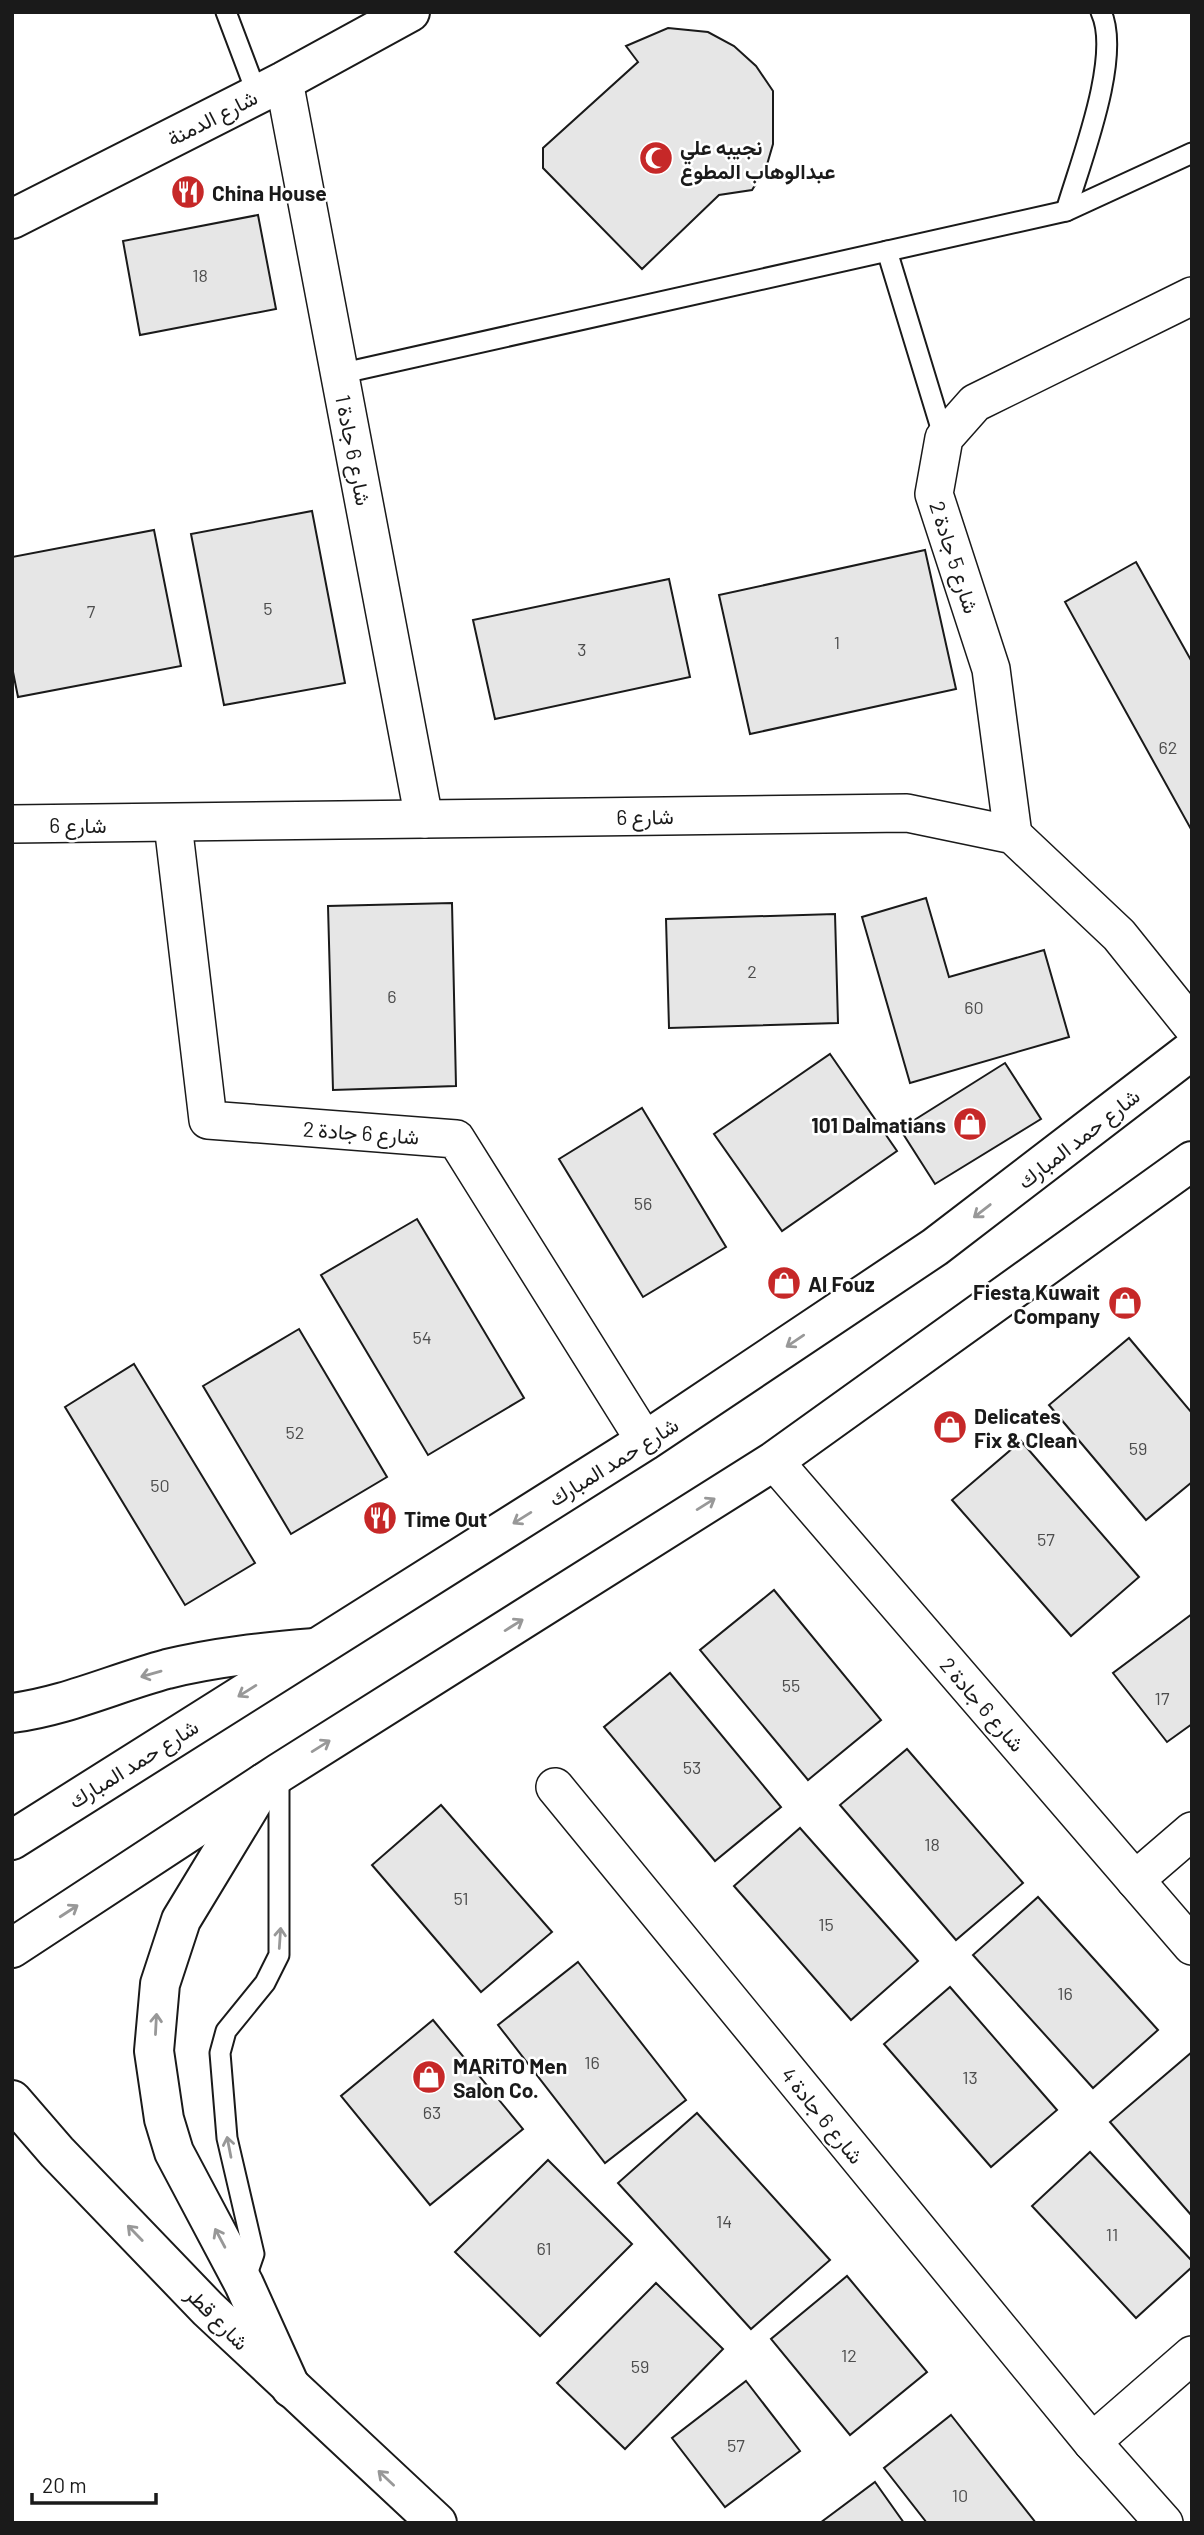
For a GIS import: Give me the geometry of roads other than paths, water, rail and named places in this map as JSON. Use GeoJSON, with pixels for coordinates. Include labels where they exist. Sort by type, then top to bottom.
{"type":"FeatureCollection","features":[{"type":"Feature","properties":{"kind":"main road","name":"شارع الدمنة"},"geometry":{"type":"LineString","coordinates":[[12,219],[270,88],[410,12]]}},
{"type":"Feature","properties":{"kind":"main road","name":"شارع حمد المبارك"},"geometry":{"type":"LineString","coordinates":[[12,1840],[645,1441],[935,1247],[1192,1050]]}},
{"type":"Feature","properties":{"kind":"main road"},"geometry":{"type":"LineString","coordinates":[[12,1948],[272,1778],[774,1461],[1192,1161]]}},
{"type":"Feature","properties":{"kind":"main road"},"geometry":{"type":"LineString","coordinates":[[12,1713],[66,1702],[117,1684],[215,1659],[315,1648]]}},
{"type":"Feature","properties":{"kind":"main road"},"geometry":{"type":"LineString","coordinates":[[272,1778],[181,1920],[166,1962],[156,2017],[154,2051],[163,2119],[188,2183],[244,2284],[291,2388]]}},
{"type":"Feature","properties":{"kind":"main road","name":"شارع قطر"},"geometry":{"type":"LineString","coordinates":[[12,2100],[208,2309],[437,2523]]}},
{"type":"Feature","properties":{"kind":"street","name":"شارع 6 جادة 1"},"geometry":{"type":"LineString","coordinates":[[270,88],[340,374],[424,819]]}},
{"type":"Feature","properties":{"kind":"street"},"geometry":{"type":"LineString","coordinates":[[944,438],[975,403],[1192,296]]}},
{"type":"Feature","properties":{"kind":"street","name":"شارع 5 جادة 2"},"geometry":{"type":"LineString","coordinates":[[944,438],[934,494],[991,669],[1013,835]]}},
{"type":"Feature","properties":{"kind":"street","name":"شارع 6"},"geometry":{"type":"LineString","coordinates":[[12,824],[906,813],[1013,835]]}},
{"type":"Feature","properties":{"kind":"street","name":"شارع 6 جادة 2"},"geometry":{"type":"LineString","coordinates":[[173,824],[208,1120],[456,1139],[645,1441]]}},
{"type":"Feature","properties":{"kind":"street"},"geometry":{"type":"LineString","coordinates":[[1013,835],[1119,934],[1192,1026]]}},
{"type":"Feature","properties":{"kind":"street","name":"شارع 6 جادة 2"},"geometry":{"type":"LineString","coordinates":[[774,1461],[1192,1946]]}},
{"type":"Feature","properties":{"kind":"street","name":"شارع 6 جادة 4"},"geometry":{"type":"LineString","coordinates":[[555,1787],[1092,2442],[1164,2523]]}},
{"type":"Feature","properties":{"kind":"street"},"geometry":{"type":"LineString","coordinates":[[1135,1880],[1192,1831]]}},
{"type":"Feature","properties":{"kind":"street"},"geometry":{"type":"LineString","coordinates":[[1092,2442],[1192,2355]]}},
{"type":"Feature","properties":{"kind":"lane"},"geometry":{"type":"LineString","coordinates":[[226,12],[270,88]]}},
{"type":"Feature","properties":{"kind":"lane"},"geometry":{"type":"LineString","coordinates":[[1066,211],[1104,78],[1107,26],[1101,12]]}},
{"type":"Feature","properties":{"kind":"lane"},"geometry":{"type":"LineString","coordinates":[[340,374],[1066,211],[1192,153]]}},
{"type":"Feature","properties":{"kind":"lane"},"geometry":{"type":"LineString","coordinates":[[887,251],[944,438]]}},
{"type":"Feature","properties":{"kind":"lane"},"geometry":{"type":"LineString","coordinates":[[244,2284],[254,2254],[227,2138],[220,2053],[226,2031],[265,1983],[279,1955],[272,1778]]}},
{"type":"Feature","properties":{"kind":"place","name":"نجيبه علي عبدالوهاب المطوع"},"geometry":{"type":"Point","coordinates":[656,158]}},
{"type":"Feature","properties":{"kind":"place","name":"China House"},"geometry":{"type":"Point","coordinates":[188,192]}},
{"type":"Feature","properties":{"kind":"place","name":"101 Dalmatians"},"geometry":{"type":"Point","coordinates":[970,1124]}},
{"type":"Feature","properties":{"kind":"place","name":"Al Fouz"},"geometry":{"type":"Point","coordinates":[784,1283]}},
{"type":"Feature","properties":{"kind":"place","name":"Fiesta Kuwait Company"},"geometry":{"type":"Point","coordinates":[1125,1303]}},
{"type":"Feature","properties":{"kind":"place","name":"Delicates Fix & Clean"},"geometry":{"type":"Point","coordinates":[950,1427]}},
{"type":"Feature","properties":{"kind":"place","name":"Time Out"},"geometry":{"type":"Point","coordinates":[380,1518]}},
{"type":"Feature","properties":{"kind":"place","name":"MARiTO Men Salon Co."},"geometry":{"type":"Point","coordinates":[429,2077]}}]}
